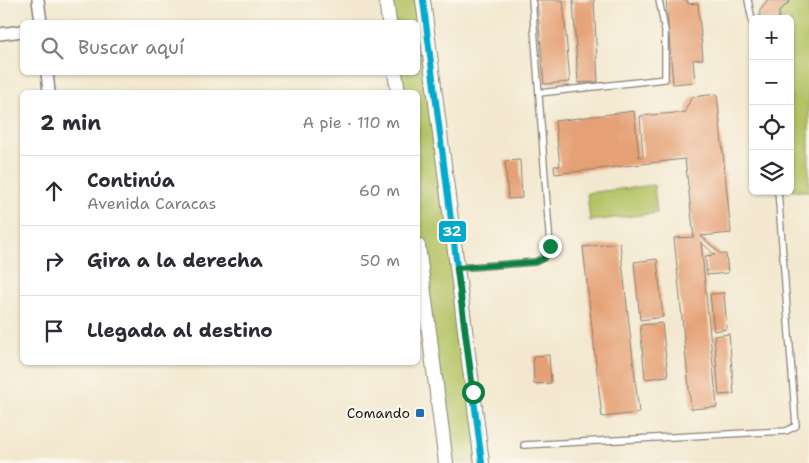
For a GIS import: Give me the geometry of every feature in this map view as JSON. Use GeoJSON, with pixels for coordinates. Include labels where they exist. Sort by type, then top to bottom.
{"type":"FeatureCollection","features":[{"type":"Feature","properties":{"kind":"street"},"geometry":{"type":"LineString","coordinates":[[38,0],[41,20]]}},
{"type":"Feature","properties":{"kind":"street"},"geometry":{"type":"LineString","coordinates":[[386,0],[389,20]]}},
{"type":"Feature","properties":{"kind":"street"},"geometry":{"type":"LineString","coordinates":[[423,0],[482,463]]}},
{"type":"Feature","properties":{"kind":"street"},"geometry":{"type":"LineString","coordinates":[[0,34],[20,31]]}},
{"type":"Feature","properties":{"kind":"street"},"geometry":{"type":"LineString","coordinates":[[47,75],[49,90]]}},
{"type":"Feature","properties":{"kind":"street"},"geometry":{"type":"LineString","coordinates":[[395,75],[398,90]]}},
{"type":"Feature","properties":{"kind":"street"},"geometry":{"type":"LineString","coordinates":[[420,262],[446,463]]}},
{"type":"Feature","properties":{"kind":"lane"},"geometry":{"type":"LineString","coordinates":[[457,268],[535,262],[544,258],[548,252],[549,230],[532,0]]}},
{"type":"Feature","properties":{"kind":"lane"},"geometry":{"type":"LineString","coordinates":[[539,93],[665,79],[665,30],[659,0]]}},
{"type":"Feature","properties":{"kind":"lane"},"geometry":{"type":"LineString","coordinates":[[748,0],[751,15]]}},
{"type":"Feature","properties":{"kind":"lane"},"geometry":{"type":"LineString","coordinates":[[524,446],[786,431],[796,426],[778,195]]}},
{"type":"Feature","properties":{"kind":"green space"},"geometry":{"type":"Polygon","coordinates":[[[387,0],[423,0],[482,463],[446,463],[420,261],[420,90],[398,90],[396,75],[420,75],[420,20],[389,20],[387,0]]]}},
{"type":"Feature","properties":{"kind":"green space"},"geometry":{"type":"Polygon","coordinates":[[[809,0],[809,191],[794,191],[794,15],[779,15],[779,12],[790,1],[809,0]]]}},
{"type":"Feature","properties":{"kind":"green space"},"geometry":{"type":"Polygon","coordinates":[[[654,185],[657,213],[590,221],[587,193],[654,185]]]}},
{"type":"Feature","properties":{"kind":"building"},"geometry":{"type":"Polygon","coordinates":[[[537,0],[563,0],[570,82],[544,84],[537,0]]]}},
{"type":"Feature","properties":{"kind":"building"},"geometry":{"type":"Polygon","coordinates":[[[573,0],[594,0],[598,82],[578,83],[573,0]]]}},
{"type":"Feature","properties":{"kind":"building"},"geometry":{"type":"Polygon","coordinates":[[[666,0],[687,0],[688,4],[698,3],[703,59],[693,60],[695,82],[673,84],[666,0]]]}},
{"type":"Feature","properties":{"kind":"building"},"geometry":{"type":"Polygon","coordinates":[[[768,0],[791,0],[779,12],[779,15],[760,15],[760,9],[768,0]]]}},
{"type":"Feature","properties":{"kind":"building"},"geometry":{"type":"Polygon","coordinates":[[[717,94],[731,233],[701,236],[721,254],[726,254],[728,273],[707,275],[705,256],[715,255],[701,242],[717,407],[691,409],[674,238],[694,237],[685,159],[555,174],[554,166],[560,166],[555,121],[634,111],[639,157],[643,156],[640,116],[686,112],[692,97],[717,94]]]}},
{"type":"Feature","properties":{"kind":"building"},"geometry":{"type":"Polygon","coordinates":[[[520,160],[522,198],[508,199],[505,161],[520,160]]]}},
{"type":"Feature","properties":{"kind":"building"},"geometry":{"type":"Polygon","coordinates":[[[620,243],[639,413],[602,417],[583,247],[620,243]]]}},
{"type":"Feature","properties":{"kind":"building"},"geometry":{"type":"Polygon","coordinates":[[[657,259],[663,317],[640,320],[634,262],[657,259]]]}},
{"type":"Feature","properties":{"kind":"building"},"geometry":{"type":"Polygon","coordinates":[[[724,293],[727,329],[714,331],[710,294],[724,293]]]}},
{"type":"Feature","properties":{"kind":"building"},"geometry":{"type":"Polygon","coordinates":[[[662,323],[668,376],[645,379],[640,325],[662,323]]]}},
{"type":"Feature","properties":{"kind":"building"},"geometry":{"type":"Polygon","coordinates":[[[729,334],[734,394],[719,395],[714,336],[729,334]]]}},
{"type":"Feature","properties":{"kind":"building"},"geometry":{"type":"Polygon","coordinates":[[[549,355],[551,383],[534,384],[533,356],[549,355]]]}},
{"type":"Feature","properties":{"kind":"transit line","name":"32"},"geometry":{"type":"LineString","coordinates":[[423,0],[482,463]]}},
{"type":"Feature","properties":{"kind":"place","name":"Comando"},"geometry":{"type":"Point","coordinates":[420,413]}},
{"type":"Feature","properties":{"kind":"route"},"geometry":{"type":"LineString","coordinates":[[473,392],[457,268],[535,262],[544,258],[550,246]]}}]}
